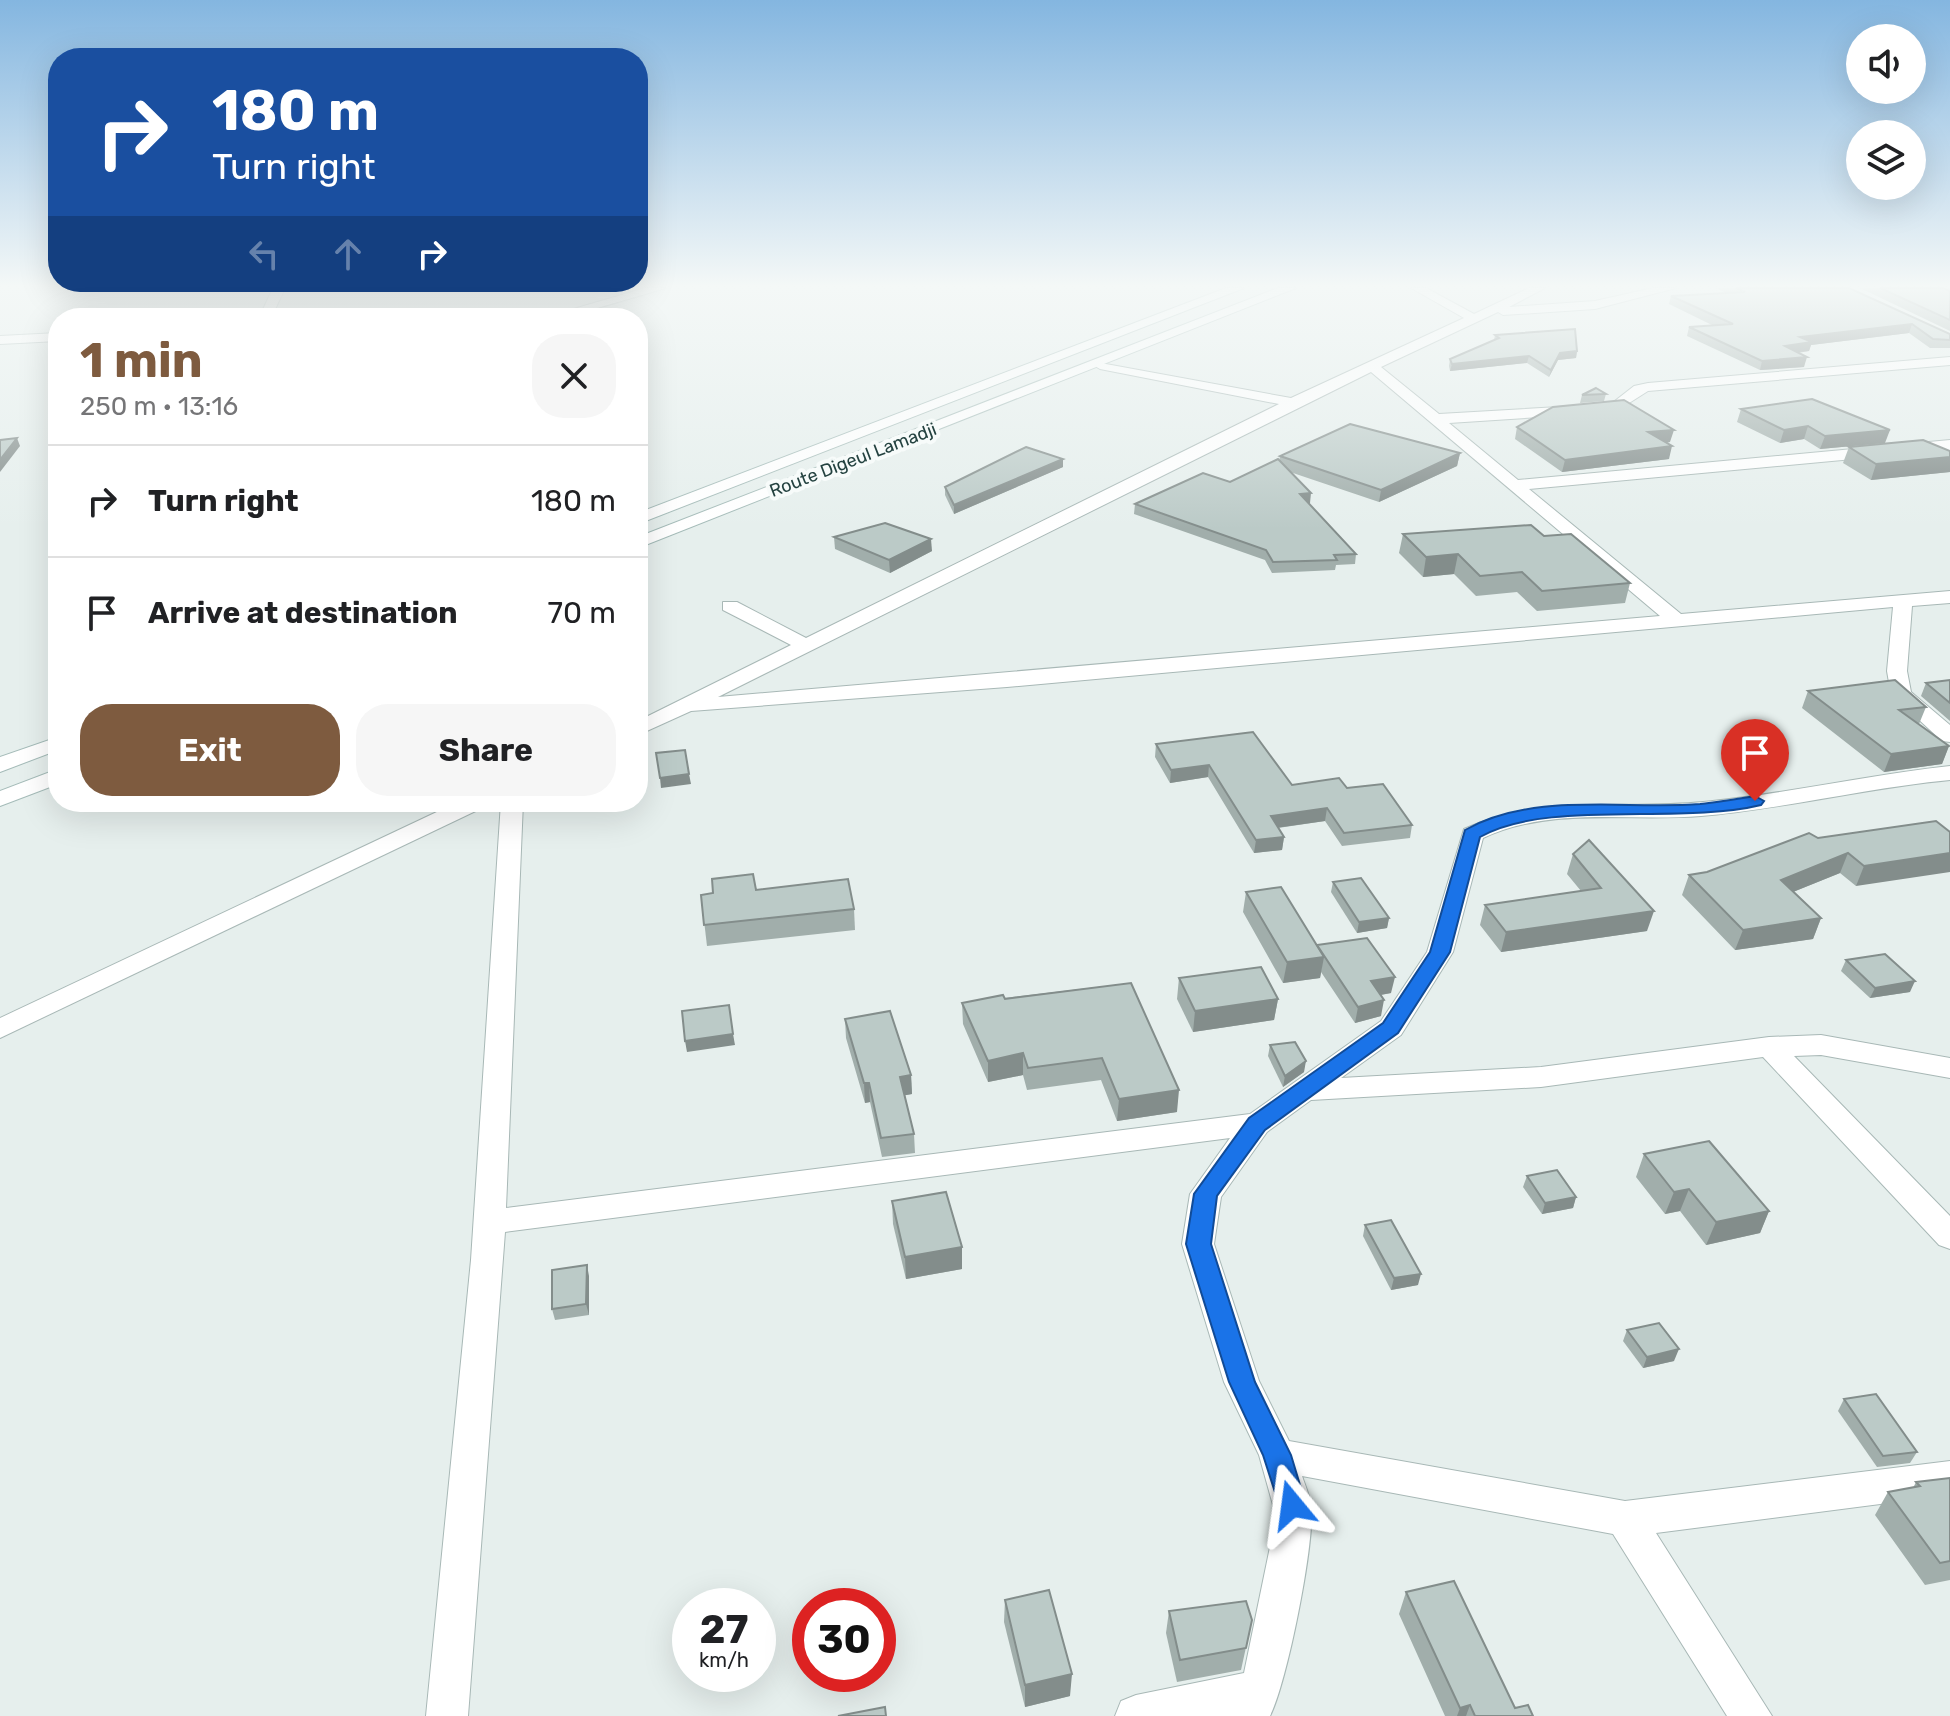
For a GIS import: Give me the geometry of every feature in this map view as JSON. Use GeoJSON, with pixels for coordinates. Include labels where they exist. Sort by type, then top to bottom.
{"type":"FeatureCollection","features":[{"type":"Feature","properties":{"kind":"street","name":"Route Digeul Lamadji"},"geometry":{"type":"LineString","coordinates":[[648,515],[1030,368]]}},
{"type":"Feature","properties":{"kind":"street","name":"Route Digeul Lamadji"},"geometry":{"type":"LineString","coordinates":[[648,539],[1092,368]]}},
{"type":"Feature","properties":{"kind":"street"},"geometry":{"type":"LineString","coordinates":[[1116,368],[1293,403]]}},
{"type":"Feature","properties":{"kind":"street"},"geometry":{"type":"LineString","coordinates":[[648,725],[693,705],[1365,368]]}},
{"type":"Feature","properties":{"kind":"street"},"geometry":{"type":"LineString","coordinates":[[1375,368],[1674,618]]}},
{"type":"Feature","properties":{"kind":"street"},"geometry":{"type":"LineString","coordinates":[[1436,419],[1615,408],[1639,389],[1648,387],[1868,368]]}},
{"type":"Feature","properties":{"kind":"street"},"geometry":{"type":"LineString","coordinates":[[1515,485],[1950,445]]}},
{"type":"Feature","properties":{"kind":"street"},"geometry":{"type":"LineString","coordinates":[[693,705],[1089,675],[1674,618],[1950,597]]}},
{"type":"Feature","properties":{"kind":"street"},"geometry":{"type":"LineString","coordinates":[[1903,600],[1897,671],[1901,694],[1950,736]]}},
{"type":"Feature","properties":{"kind":"street"},"geometry":{"type":"LineString","coordinates":[[730,606],[809,647]]}},
{"type":"Feature","properties":{"kind":"street"},"geometry":{"type":"LineString","coordinates":[[0,765],[48,747]]}},
{"type":"Feature","properties":{"kind":"street"},"geometry":{"type":"LineString","coordinates":[[1136,1716],[1254,1703],[1289,1547],[1292,1505],[1277,1455],[1242,1382],[1198,1244],[1206,1194],[1257,1124],[1391,1028],[1440,952],[1472,834],[1491,823],[1553,812],[1700,809],[1950,773]]}},
{"type":"Feature","properties":{"kind":"street"},"geometry":{"type":"LineString","coordinates":[[0,799],[48,780]]}},
{"type":"Feature","properties":{"kind":"street"},"geometry":{"type":"LineString","coordinates":[[0,1029],[455,812]]}},
{"type":"Feature","properties":{"kind":"street"},"geometry":{"type":"LineString","coordinates":[[447,1716],[477,1407],[505,1026],[512,812]]}},
{"type":"Feature","properties":{"kind":"street"},"geometry":{"type":"LineString","coordinates":[[1305,1090],[1541,1077],[1769,1047],[1821,1045],[1903,1057],[1950,1068]]}},
{"type":"Feature","properties":{"kind":"street"},"geometry":{"type":"LineString","coordinates":[[1769,1047],[1950,1236]]}},
{"type":"Feature","properties":{"kind":"street"},"geometry":{"type":"LineString","coordinates":[[490,1222],[1257,1124]]}},
{"type":"Feature","properties":{"kind":"street"},"geometry":{"type":"LineString","coordinates":[[1277,1455],[1625,1519],[1950,1478]]}},
{"type":"Feature","properties":{"kind":"street"},"geometry":{"type":"LineString","coordinates":[[1625,1519],[1751,1716]]}},
{"type":"Feature","properties":{"kind":"building"},"geometry":{"type":"Polygon","coordinates":[[[1596,388],[1606,394],[1582,395],[1596,388]]]}},
{"type":"Feature","properties":{"kind":"building"},"geometry":{"type":"Polygon","coordinates":[[[1812,399],[1890,430],[1825,436],[1808,426],[1784,430],[1741,409],[1812,399]]]}},
{"type":"Feature","properties":{"kind":"building"},"geometry":{"type":"Polygon","coordinates":[[[1624,400],[1674,430],[1648,432],[1672,446],[1565,460],[1517,427],[1553,407],[1624,400]]]}},
{"type":"Feature","properties":{"kind":"building"},"geometry":{"type":"Polygon","coordinates":[[[1350,424],[1460,453],[1381,490],[1280,456],[1350,424]]]}},
{"type":"Feature","properties":{"kind":"building"},"geometry":{"type":"Polygon","coordinates":[[[17,438],[0,460],[0,440],[17,438]]]}},
{"type":"Feature","properties":{"kind":"building"},"geometry":{"type":"Polygon","coordinates":[[[1923,440],[1950,451],[1950,457],[1876,464],[1849,447],[1923,440]]]}},
{"type":"Feature","properties":{"kind":"building"},"geometry":{"type":"Polygon","coordinates":[[[1026,447],[1063,459],[954,505],[945,487],[1026,447]]]}},
{"type":"Feature","properties":{"kind":"building"},"geometry":{"type":"Polygon","coordinates":[[[1278,459],[1311,493],[1300,494],[1356,554],[1334,555],[1337,560],[1273,562],[1266,550],[1135,504],[1203,473],[1230,482],[1278,459]]]}},
{"type":"Feature","properties":{"kind":"building"},"geometry":{"type":"Polygon","coordinates":[[[885,523],[931,539],[889,560],[834,537],[885,523]]]}},
{"type":"Feature","properties":{"kind":"building"},"geometry":{"type":"Polygon","coordinates":[[[1531,525],[1544,536],[1571,534],[1630,583],[1542,591],[1522,572],[1480,576],[1458,554],[1426,557],[1403,534],[1531,525]]]}},
{"type":"Feature","properties":{"kind":"building"},"geometry":{"type":"Polygon","coordinates":[[[1895,680],[1926,707],[1899,710],[1949,746],[1891,754],[1808,691],[1895,680]]]}},
{"type":"Feature","properties":{"kind":"building"},"geometry":{"type":"Polygon","coordinates":[[[1950,680],[1950,703],[1926,683],[1950,680]]]}},
{"type":"Feature","properties":{"kind":"building"},"geometry":{"type":"Polygon","coordinates":[[[1253,732],[1292,785],[1339,778],[1347,788],[1383,784],[1412,825],[1344,833],[1327,808],[1271,816],[1284,837],[1256,840],[1209,765],[1171,770],[1156,744],[1253,732]]]}},
{"type":"Feature","properties":{"kind":"building"},"geometry":{"type":"Polygon","coordinates":[[[685,750],[689,774],[660,778],[656,753],[685,750]]]}},
{"type":"Feature","properties":{"kind":"building"},"geometry":{"type":"Polygon","coordinates":[[[1936,821],[1950,832],[1950,853],[1864,866],[1848,853],[1781,880],[1821,918],[1743,930],[1689,875],[1707,872],[1809,833],[1818,838],[1936,821]]]}},
{"type":"Feature","properties":{"kind":"building"},"geometry":{"type":"Polygon","coordinates":[[[1589,840],[1654,911],[1506,932],[1485,905],[1601,888],[1573,854],[1589,840]]]}},
{"type":"Feature","properties":{"kind":"building"},"geometry":{"type":"Polygon","coordinates":[[[753,874],[756,890],[848,879],[854,909],[704,925],[701,895],[713,893],[712,879],[753,874]]]}},
{"type":"Feature","properties":{"kind":"building"},"geometry":{"type":"Polygon","coordinates":[[[1361,878],[1389,918],[1359,922],[1333,882],[1361,878]]]}},
{"type":"Feature","properties":{"kind":"building"},"geometry":{"type":"Polygon","coordinates":[[[1281,887],[1324,957],[1287,962],[1246,892],[1281,887]]]}},
{"type":"Feature","properties":{"kind":"building"},"geometry":{"type":"Polygon","coordinates":[[[1367,938],[1395,977],[1371,981],[1384,1000],[1358,1007],[1317,945],[1367,938]]]}},
{"type":"Feature","properties":{"kind":"building"},"geometry":{"type":"Polygon","coordinates":[[[1885,954],[1915,981],[1875,988],[1846,960],[1885,954]]]}},
{"type":"Feature","properties":{"kind":"building"},"geometry":{"type":"Polygon","coordinates":[[[1261,967],[1278,999],[1195,1011],[1179,978],[1261,967]]]}},
{"type":"Feature","properties":{"kind":"building"},"geometry":{"type":"Polygon","coordinates":[[[1131,983],[1179,1090],[1119,1099],[1102,1058],[1028,1068],[1023,1053],[988,1061],[962,1003],[1003,995],[1005,999],[1131,983]]]}},
{"type":"Feature","properties":{"kind":"building"},"geometry":{"type":"Polygon","coordinates":[[[729,1005],[733,1034],[685,1041],[682,1011],[729,1005]]]}},
{"type":"Feature","properties":{"kind":"building"},"geometry":{"type":"Polygon","coordinates":[[[890,1011],[911,1075],[900,1077],[914,1134],[881,1138],[869,1083],[864,1083],[845,1019],[890,1011]]]}},
{"type":"Feature","properties":{"kind":"building"},"geometry":{"type":"Polygon","coordinates":[[[1295,1042],[1306,1061],[1285,1076],[1270,1045],[1295,1042]]]}},
{"type":"Feature","properties":{"kind":"building"},"geometry":{"type":"Polygon","coordinates":[[[1709,1141],[1769,1211],[1716,1222],[1689,1189],[1674,1192],[1644,1154],[1709,1141]]]}},
{"type":"Feature","properties":{"kind":"building"},"geometry":{"type":"Polygon","coordinates":[[[1557,1170],[1576,1197],[1545,1203],[1527,1176],[1557,1170]]]}},
{"type":"Feature","properties":{"kind":"building"},"geometry":{"type":"Polygon","coordinates":[[[946,1192],[962,1247],[905,1257],[892,1201],[946,1192]]]}},
{"type":"Feature","properties":{"kind":"building"},"geometry":{"type":"Polygon","coordinates":[[[1391,1220],[1421,1274],[1394,1278],[1365,1225],[1391,1220]]]}},
{"type":"Feature","properties":{"kind":"building"},"geometry":{"type":"Polygon","coordinates":[[[587,1265],[586,1304],[552,1309],[552,1270],[587,1265]]]}},
{"type":"Feature","properties":{"kind":"building"},"geometry":{"type":"Polygon","coordinates":[[[1659,1323],[1679,1349],[1647,1357],[1627,1330],[1659,1323]]]}},
{"type":"Feature","properties":{"kind":"building"},"geometry":{"type":"Polygon","coordinates":[[[1876,1394],[1917,1452],[1883,1456],[1844,1399],[1876,1394]]]}},
{"type":"Feature","properties":{"kind":"building"},"geometry":{"type":"Polygon","coordinates":[[[1950,1478],[1950,1561],[1940,1563],[1888,1492],[1920,1486],[1916,1482],[1950,1478]]]}},
{"type":"Feature","properties":{"kind":"building"},"geometry":{"type":"Polygon","coordinates":[[[1454,1581],[1515,1708],[1528,1705],[1533,1716],[1475,1716],[1470,1705],[1460,1708],[1406,1592],[1454,1581]]]}},
{"type":"Feature","properties":{"kind":"building"},"geometry":{"type":"Polygon","coordinates":[[[1049,1590],[1072,1674],[1025,1685],[1005,1600],[1049,1590]]]}},
{"type":"Feature","properties":{"kind":"building"},"geometry":{"type":"Polygon","coordinates":[[[1246,1601],[1252,1620],[1246,1648],[1180,1660],[1169,1611],[1246,1601]]]}},
{"type":"Feature","properties":{"kind":"building"},"geometry":{"type":"Polygon","coordinates":[[[885,1707],[886,1716],[838,1716],[885,1707]]]}},
{"type":"Feature","properties":{"kind":"route"},"geometry":{"type":"LineString","coordinates":[[1292,1505],[1277,1455],[1242,1382],[1198,1244],[1206,1194],[1257,1124],[1391,1028],[1440,952],[1472,834],[1491,823],[1553,812],[1700,809],[1755,801]]}}]}
